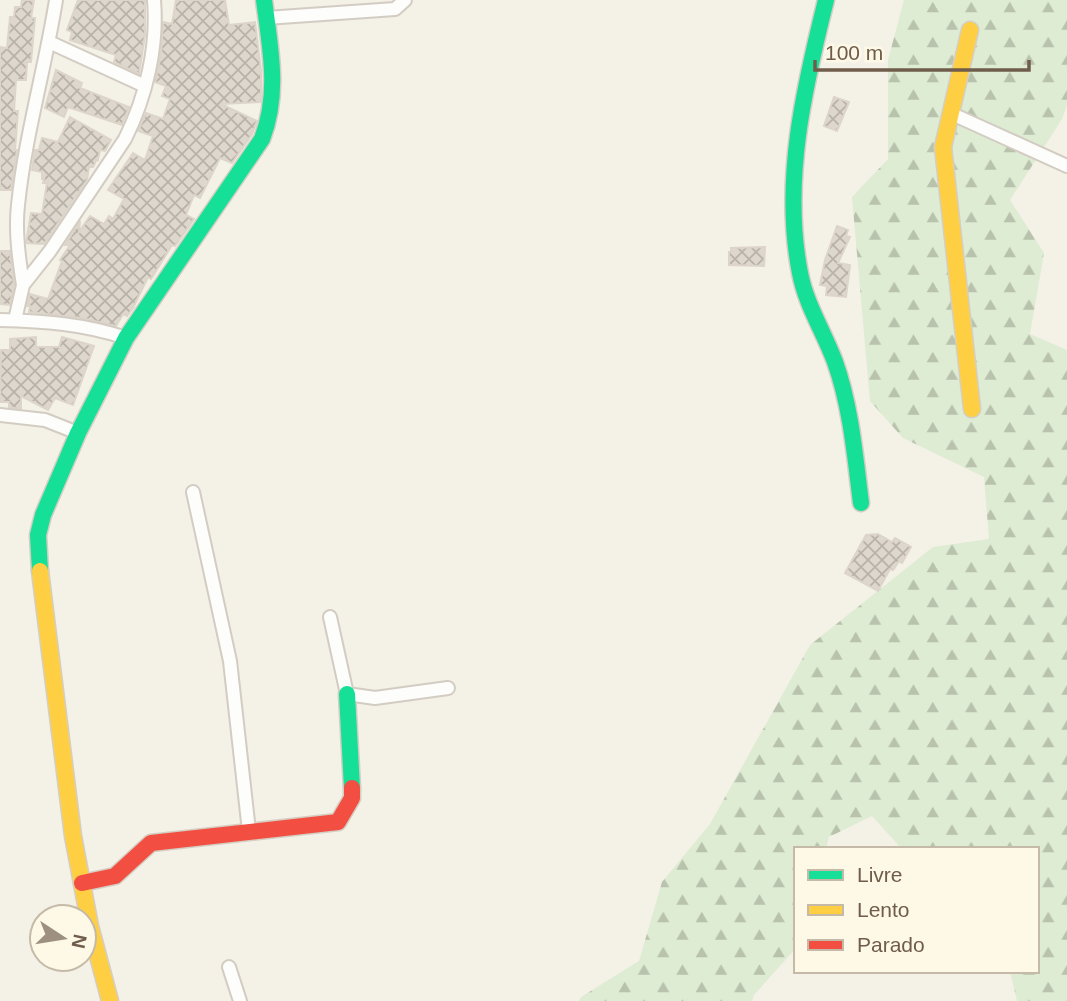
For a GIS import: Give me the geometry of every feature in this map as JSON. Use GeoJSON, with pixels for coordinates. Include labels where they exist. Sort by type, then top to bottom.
{"type":"FeatureCollection","features":[{"type":"Feature","properties":{"kind":"street"},"geometry":{"type":"LineString","coordinates":[[15,320],[23,285],[19,257],[18,207],[33,111],[56,0]]}},
{"type":"Feature","properties":{"kind":"street"},"geometry":{"type":"LineString","coordinates":[[23,285],[50,251],[134,122],[155,37],[154,0]]}},
{"type":"Feature","properties":{"kind":"street"},"geometry":{"type":"LineString","coordinates":[[110,1001],[73,836],[38,554],[38,535],[43,515],[78,433],[126,338],[255,150],[271,122],[274,91],[264,0]]}},
{"type":"Feature","properties":{"kind":"street"},"geometry":{"type":"LineString","coordinates":[[266,18],[395,9],[405,0]]}},
{"type":"Feature","properties":{"kind":"street"},"geometry":{"type":"LineString","coordinates":[[825,0],[795,148],[793,191],[797,247],[806,297],[834,359],[842,384],[861,503]]}},
{"type":"Feature","properties":{"kind":"street"},"geometry":{"type":"LineString","coordinates":[[970,30],[943,147],[972,409]]}},
{"type":"Feature","properties":{"kind":"street"},"geometry":{"type":"LineString","coordinates":[[49,42],[145,86]]}},
{"type":"Feature","properties":{"kind":"street"},"geometry":{"type":"LineString","coordinates":[[950,113],[1067,166]]}},
{"type":"Feature","properties":{"kind":"street"},"geometry":{"type":"LineString","coordinates":[[0,320],[72,324],[126,338]]}},
{"type":"Feature","properties":{"kind":"street"},"geometry":{"type":"LineString","coordinates":[[0,415],[45,420],[78,433]]}},
{"type":"Feature","properties":{"kind":"street"},"geometry":{"type":"LineString","coordinates":[[193,492],[230,661],[249,831]]}},
{"type":"Feature","properties":{"kind":"street"},"geometry":{"type":"LineString","coordinates":[[82,883],[115,876],[151,843],[338,822],[352,798],[347,694],[330,617]]}},
{"type":"Feature","properties":{"kind":"street"},"geometry":{"type":"LineString","coordinates":[[347,694],[375,698],[448,688]]}},
{"type":"Feature","properties":{"kind":"street"},"geometry":{"type":"LineString","coordinates":[[229,967],[240,1001]]}},
{"type":"Feature","properties":{"kind":"green space"},"geometry":{"type":"Polygon","coordinates":[[[904,0],[1067,0],[1067,105],[1062,119],[1010,200],[1044,253],[1030,334],[1067,350],[1067,1001],[1017,1001],[1010,973],[1039,973],[1039,847],[900,847],[872,816],[829,837],[826,847],[794,847],[794,950],[754,995],[752,1001],[579,1001],[581,997],[639,961],[662,882],[710,824],[810,645],[933,547],[989,539],[984,477],[903,438],[870,401],[852,197],[888,159],[888,60],[904,0]]]}},
{"type":"Feature","properties":{"kind":"building"},"geometry":{"type":"Polygon","coordinates":[[[22,0],[34,0],[31,18],[35,18],[31,62],[27,62],[26,80],[16,80],[14,111],[18,111],[17,150],[11,190],[0,190],[0,47],[7,48],[10,17],[14,17],[15,7],[21,7],[22,0]]]}},
{"type":"Feature","properties":{"kind":"building"},"geometry":{"type":"Polygon","coordinates":[[[78,0],[145,0],[145,35],[139,74],[114,62],[116,55],[70,40],[72,32],[67,30],[78,0]]]}},
{"type":"Feature","properties":{"kind":"building"},"geometry":{"type":"Polygon","coordinates":[[[176,0],[225,0],[229,25],[255,22],[261,71],[261,102],[221,104],[257,121],[252,134],[232,163],[220,158],[200,198],[194,195],[186,215],[194,219],[175,246],[172,245],[151,279],[148,277],[133,308],[127,316],[123,314],[116,326],[81,318],[29,312],[30,306],[27,306],[30,294],[48,299],[62,261],[60,260],[70,245],[65,245],[80,221],[79,232],[90,216],[104,224],[109,216],[113,219],[124,199],[108,190],[133,153],[145,160],[153,136],[138,131],[146,113],[163,119],[170,99],[162,96],[166,86],[155,82],[161,55],[163,22],[172,24],[176,0]]]}},
{"type":"Feature","properties":{"kind":"building"},"geometry":{"type":"Polygon","coordinates":[[[56,70],[82,83],[80,88],[129,107],[122,125],[68,107],[64,117],[45,108],[56,70]]]}},
{"type":"Feature","properties":{"kind":"building"},"geometry":{"type":"Polygon","coordinates":[[[834,97],[849,102],[837,131],[824,126],[834,97]]]}},
{"type":"Feature","properties":{"kind":"building"},"geometry":{"type":"Polygon","coordinates":[[[70,117],[111,140],[105,151],[100,150],[93,167],[89,167],[87,180],[44,244],[26,243],[31,213],[42,214],[47,183],[43,183],[42,172],[32,170],[35,150],[39,150],[42,138],[58,142],[70,117]]]}},
{"type":"Feature","properties":{"kind":"building"},"geometry":{"type":"Polygon","coordinates":[[[837,226],[848,230],[846,236],[850,237],[838,263],[850,265],[846,297],[826,295],[827,286],[820,285],[825,260],[837,226]]]}},
{"type":"Feature","properties":{"kind":"building"},"geometry":{"type":"Polygon","coordinates":[[[765,247],[764,266],[729,265],[731,248],[765,247]]]}},
{"type":"Feature","properties":{"kind":"building"},"geometry":{"type":"Polygon","coordinates":[[[0,251],[10,251],[14,285],[10,305],[0,304],[0,251]]]}},
{"type":"Feature","properties":{"kind":"building"},"geometry":{"type":"Polygon","coordinates":[[[36,337],[36,347],[59,347],[62,337],[94,346],[73,405],[55,398],[48,410],[21,396],[21,409],[9,407],[9,402],[0,402],[1,350],[10,350],[10,339],[36,337]]]}},
{"type":"Feature","properties":{"kind":"building"},"geometry":{"type":"Polygon","coordinates":[[[878,534],[892,542],[895,538],[911,547],[902,563],[899,561],[893,570],[890,569],[878,591],[845,573],[866,535],[878,534]]]}},
{"type":"Feature","properties":{"kind":"traffic: fast"},"geometry":{"type":"LineString","coordinates":[[40,571],[38,535],[43,515],[78,433],[126,338],[262,139],[268,122],[272,87],[271,53],[264,0]]}},
{"type":"Feature","properties":{"kind":"traffic: fast"},"geometry":{"type":"LineString","coordinates":[[826,0],[798,135],[793,204],[795,239],[803,285],[835,362],[845,396],[861,503]]}},
{"type":"Feature","properties":{"kind":"traffic: fast"},"geometry":{"type":"LineString","coordinates":[[347,694],[352,788]]}},
{"type":"Feature","properties":{"kind":"traffic: slow"},"geometry":{"type":"LineString","coordinates":[[970,30],[943,147],[972,409]]}},
{"type":"Feature","properties":{"kind":"traffic: slow"},"geometry":{"type":"LineString","coordinates":[[40,571],[73,836],[90,926],[110,1001]]}},
{"type":"Feature","properties":{"kind":"traffic: jam"},"geometry":{"type":"LineString","coordinates":[[82,883],[115,876],[151,843],[338,822],[352,798],[352,788]]}}]}
